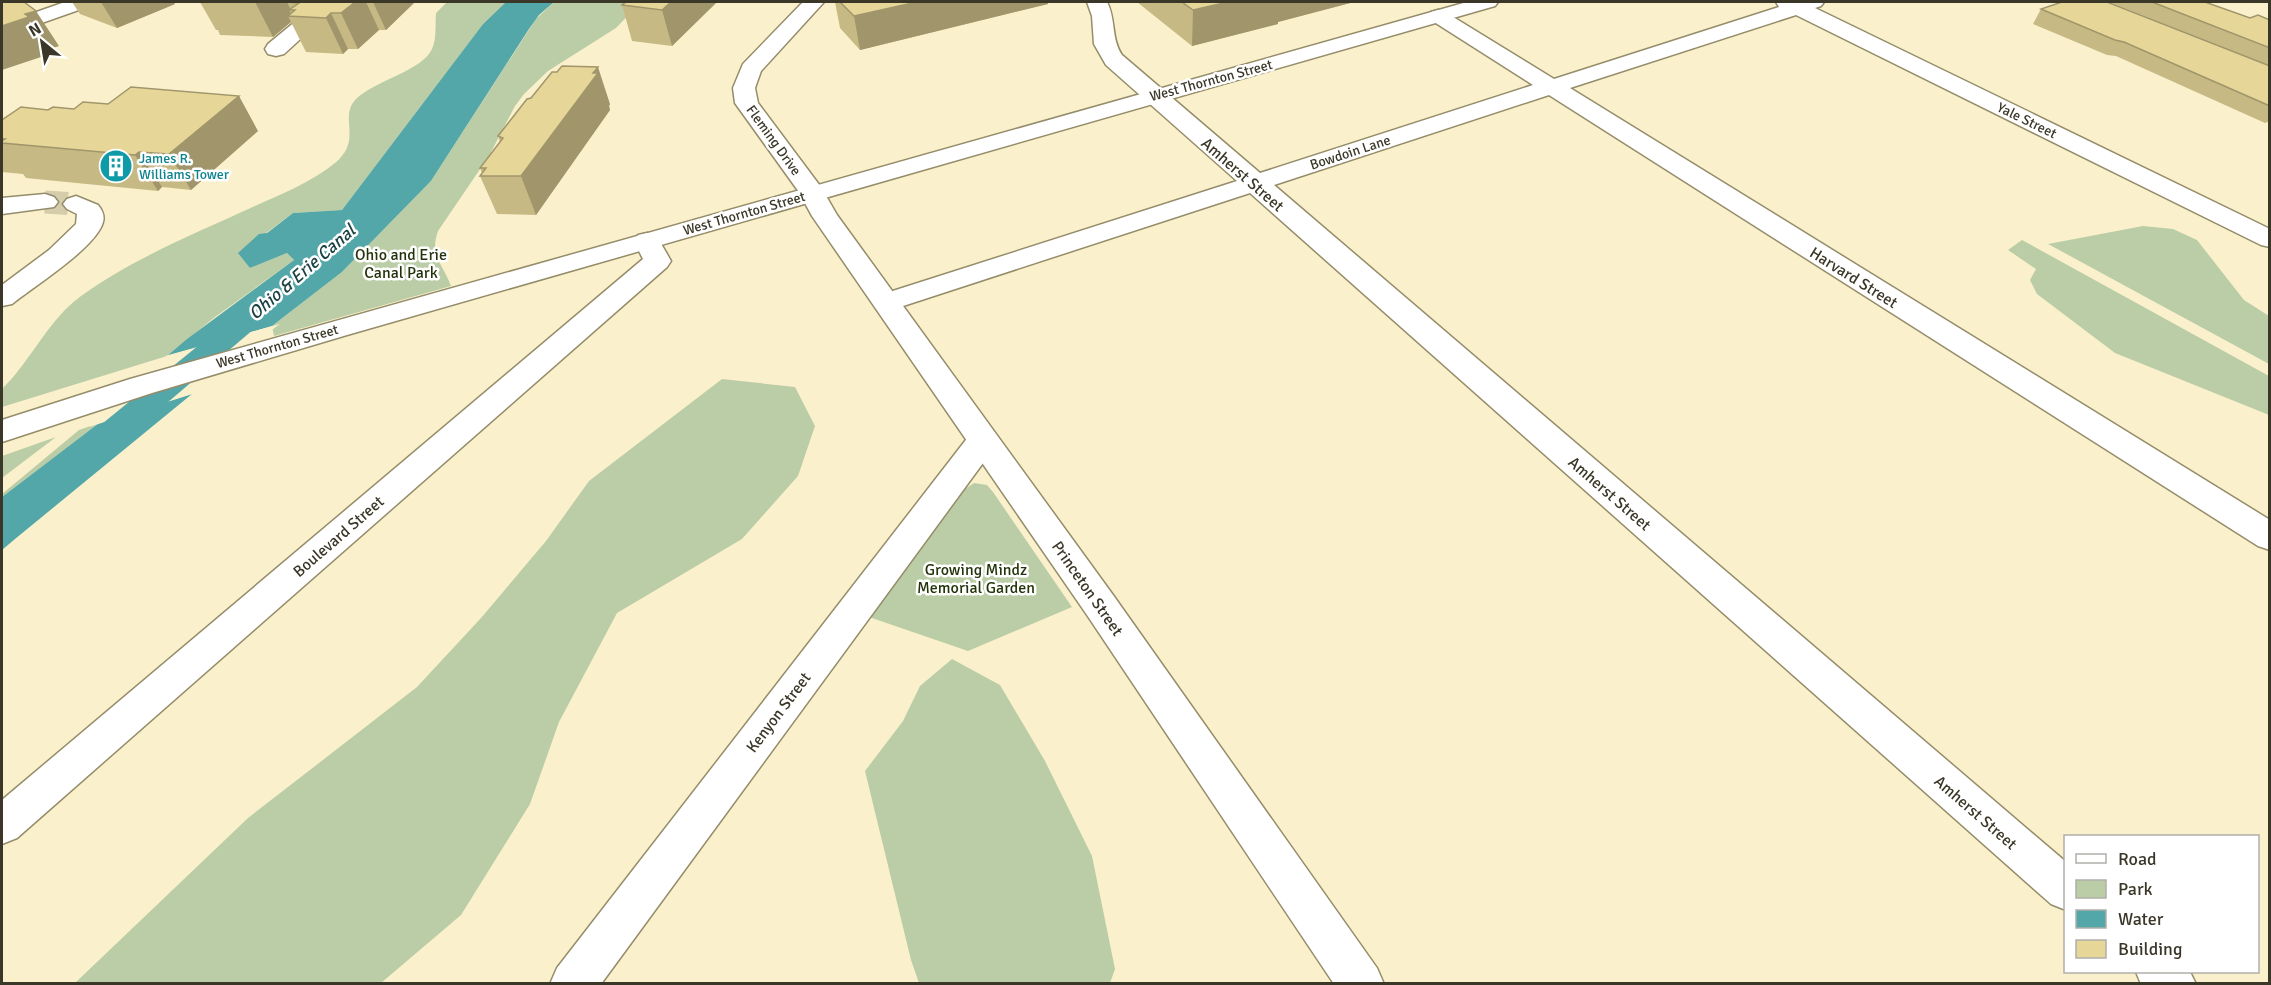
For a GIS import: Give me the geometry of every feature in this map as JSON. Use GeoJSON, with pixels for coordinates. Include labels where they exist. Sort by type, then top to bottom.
{"type":"FeatureCollection","features":[{"type":"Feature","properties":{"kind":"street"},"geometry":{"type":"LineString","coordinates":[[2,31],[84,2]]}},
{"type":"Feature","properties":{"kind":"street"},"geometry":{"type":"LineString","coordinates":[[276,49],[331,2]]}},
{"type":"Feature","properties":{"kind":"street","name":"Fleming Drive"},"geometry":{"type":"LineString","coordinates":[[813,194],[747,103],[744,88],[751,69],[814,2]]}},
{"type":"Feature","properties":{"kind":"street","name":"Amherst Street"},"geometry":{"type":"LineString","coordinates":[[1097,2],[1102,13],[1102,37],[1108,53],[1254,183],[2064,888]]}},
{"type":"Feature","properties":{"kind":"street","name":"West Thornton Street"},"geometry":{"type":"LineString","coordinates":[[2,430],[337,329],[1488,2]]}},
{"type":"Feature","properties":{"kind":"street","name":"Bowdoin Lane"},"geometry":{"type":"LineString","coordinates":[[886,302],[1551,87],[1798,3]]}},
{"type":"Feature","properties":{"kind":"street","name":"Yale Street"},"geometry":{"type":"LineString","coordinates":[[1798,3],[2270,239]]}},
{"type":"Feature","properties":{"kind":"street","name":"Harvard Street"},"geometry":{"type":"LineString","coordinates":[[1438,16],[2270,537]]}},
{"type":"Feature","properties":{"kind":"street","name":"Princeton Street"},"geometry":{"type":"LineString","coordinates":[[813,194],[825,216],[1107,615],[1361,984]]}},
{"type":"Feature","properties":{"kind":"street"},"geometry":{"type":"LineString","coordinates":[[2,206],[45,201]]}},
{"type":"Feature","properties":{"kind":"street"},"geometry":{"type":"LineString","coordinates":[[2,298],[88,227],[89,210],[76,204]]}},
{"type":"Feature","properties":{"kind":"street","name":"Boulevard Street"},"geometry":{"type":"LineString","coordinates":[[2,825],[657,261],[647,241]]}},
{"type":"Feature","properties":{"kind":"street","name":"Kenyon Street"},"geometry":{"type":"LineString","coordinates":[[573,983],[983,440]]}},
{"type":"Feature","properties":{"kind":"street"},"geometry":{"type":"LineString","coordinates":[[2160,973],[2173,984]]}},
{"type":"Feature","properties":{"kind":"green space"},"geometry":{"type":"Polygon","coordinates":[[[447,2],[506,2],[483,24],[342,210],[293,213],[266,233],[250,268],[287,253],[294,260],[215,317],[167,356],[2,407],[2,389],[59,317],[81,296],[144,258],[296,187],[335,163],[348,145],[349,113],[352,105],[365,92],[409,69],[427,56],[435,40],[436,13],[447,2]]]}},
{"type":"Feature","properties":{"kind":"green space","name":"Ohio and Erie Canal Park"},"geometry":{"type":"Polygon","coordinates":[[[554,2],[641,2],[616,28],[548,71],[515,106],[489,156],[438,231],[436,254],[451,286],[274,336],[272,326],[342,272],[431,181],[536,19],[554,2]]]}},
{"type":"Feature","properties":{"kind":"green space"},"geometry":{"type":"Polygon","coordinates":[[[2143,226],[2173,229],[2197,240],[2244,300],[2269,316],[2269,364],[2048,244],[2143,226]]]}},
{"type":"Feature","properties":{"kind":"green space"},"geometry":{"type":"Polygon","coordinates":[[[2022,240],[2269,376],[2269,415],[2115,353],[2037,294],[2030,280],[2036,269],[2008,250],[2022,240]]]}},
{"type":"Feature","properties":{"kind":"green space"},"geometry":{"type":"Polygon","coordinates":[[[722,379],[795,387],[815,426],[798,476],[742,539],[617,613],[559,722],[530,804],[461,915],[381,983],[75,983],[248,818],[417,687],[481,618],[546,541],[589,481],[722,379]]]}},
{"type":"Feature","properties":{"kind":"green space"},"geometry":{"type":"Polygon","coordinates":[[[99,423],[2,497],[2,494],[79,430],[99,423]]]}},
{"type":"Feature","properties":{"kind":"green space"},"geometry":{"type":"Polygon","coordinates":[[[56,437],[2,478],[2,456],[56,437]]]}},
{"type":"Feature","properties":{"kind":"green space","name":"Growing Mindz Memorial Garden"},"geometry":{"type":"Polygon","coordinates":[[[974,483],[987,485],[993,492],[1072,607],[968,651],[869,617],[962,491],[974,483]]]}},
{"type":"Feature","properties":{"kind":"green space"},"geometry":{"type":"Polygon","coordinates":[[[952,659],[1000,685],[1045,761],[1092,856],[1115,969],[1110,983],[919,983],[911,960],[865,771],[903,721],[920,686],[952,659]]]}},
{"type":"Feature","properties":{"kind":"water"},"geometry":{"type":"Polygon","coordinates":[[[506,2],[554,2],[539,15],[529,29],[431,181],[342,272],[272,326],[167,356],[294,260],[287,253],[250,268],[238,253],[259,234],[267,233],[293,213],[342,210],[483,24],[506,2]]]}},
{"type":"Feature","properties":{"kind":"water"},"geometry":{"type":"Polygon","coordinates":[[[192,394],[2,550],[2,497],[99,423],[192,394]]]}},
{"type":"Feature","properties":{"kind":"pier"},"geometry":{"type":"Polygon","coordinates":[[[280,324],[273,329],[168,358],[165,356],[280,324]]]}},
{"type":"Feature","properties":{"kind":"pier"},"geometry":{"type":"Polygon","coordinates":[[[192,391],[195,393],[89,427],[98,420],[192,391]]]}},
{"type":"Feature","properties":{"kind":"building"},"geometry":{"type":"Polygon","coordinates":[[[2,2],[24,2],[36,11],[25,14],[29,17],[2,26],[2,2]]]}},
{"type":"Feature","properties":{"kind":"building"},"geometry":{"type":"Polygon","coordinates":[[[287,2],[355,2],[341,13],[331,13],[326,18],[288,16],[295,10],[289,10],[299,3],[287,2]]]}},
{"type":"Feature","properties":{"kind":"building"},"geometry":{"type":"Polygon","coordinates":[[[626,2],[671,2],[662,10],[622,5],[626,2]]]}},
{"type":"Feature","properties":{"kind":"building"},"geometry":{"type":"Polygon","coordinates":[[[840,2],[917,2],[854,16],[840,2]]]}},
{"type":"Feature","properties":{"kind":"building"},"geometry":{"type":"Polygon","coordinates":[[[1182,2],[1228,2],[1193,10],[1182,2]]]}},
{"type":"Feature","properties":{"kind":"building"},"geometry":{"type":"Polygon","coordinates":[[[2062,2],[2107,2],[2270,66],[2270,106],[2124,42],[2041,9],[2062,2]]]}},
{"type":"Feature","properties":{"kind":"building"},"geometry":{"type":"Polygon","coordinates":[[[2152,2],[2205,2],[2250,18],[2258,15],[2270,20],[2270,48],[2152,2]]]}},
{"type":"Feature","properties":{"kind":"building"},"geometry":{"type":"Polygon","coordinates":[[[562,66],[598,67],[593,73],[598,73],[521,176],[480,176],[486,168],[480,168],[503,138],[498,136],[527,99],[531,98],[552,72],[557,72],[562,66]]]}},
{"type":"Feature","properties":{"kind":"building"},"geometry":{"type":"Polygon","coordinates":[[[131,87],[239,96],[169,154],[139,152],[135,155],[2,143],[5,139],[2,139],[2,120],[21,107],[48,110],[53,107],[74,109],[83,102],[108,104],[131,87]]]}},
{"type":"Feature","properties":{"kind":"waterway","name":"Ohio & Erie Canal"},"geometry":{"type":"LineString","coordinates":[[103,440],[257,312]]}},
{"type":"Feature","properties":{"kind":"tunnel"},"geometry":{"type":"LineString","coordinates":[[45,202],[76,204]]}},
{"type":"Feature","properties":{"kind":"place","name":"James R. Williams Tower"},"geometry":{"type":"Point","coordinates":[116,166]}}]}
